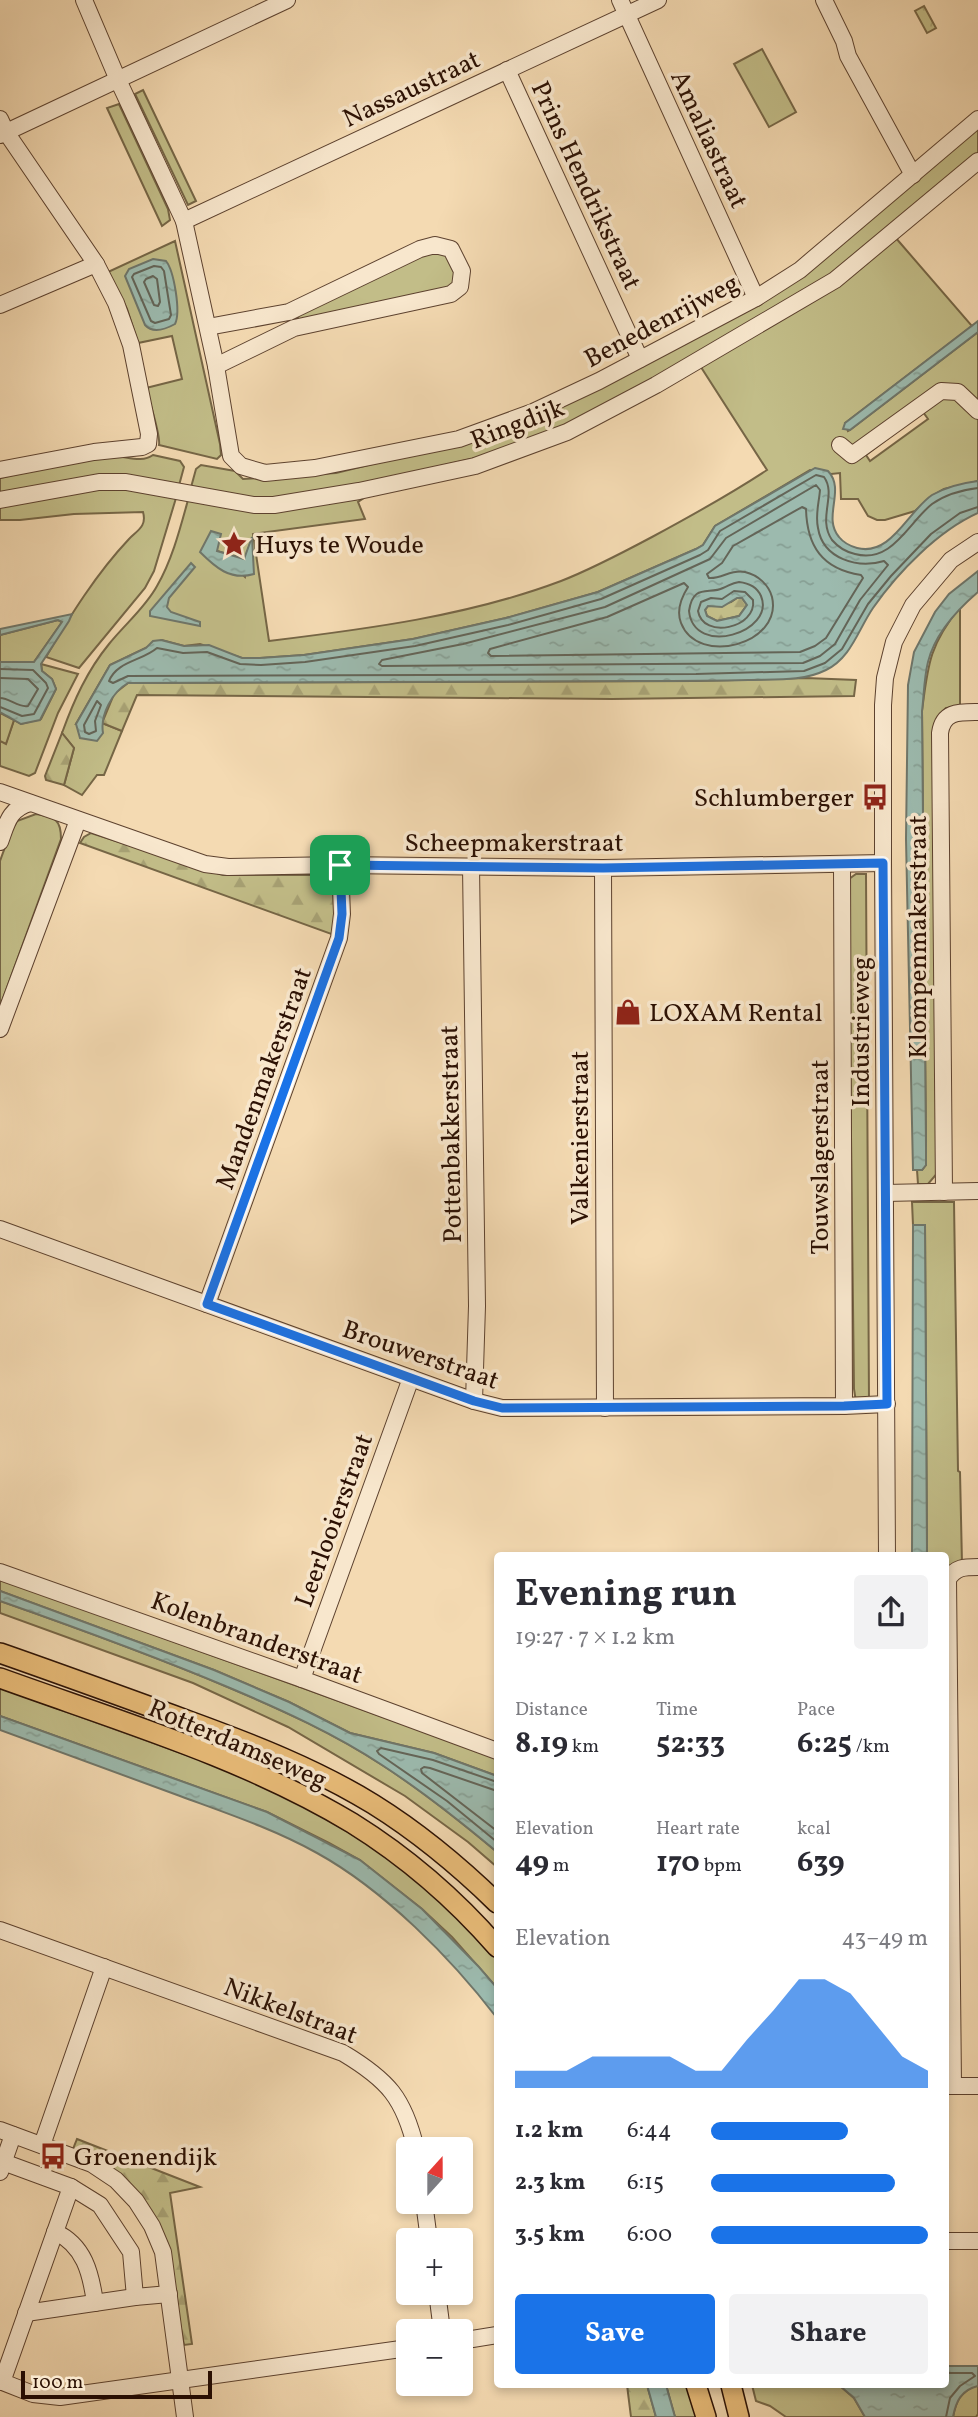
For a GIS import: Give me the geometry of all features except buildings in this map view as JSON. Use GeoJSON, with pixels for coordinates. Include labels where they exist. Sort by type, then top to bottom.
{"type":"FeatureCollection","features":[{"type":"Feature","properties":{"kind":"main road","name":"Rotterdamseweg"},"geometry":{"type":"LineString","coordinates":[[0,1653],[230,1737],[318,1774],[372,1804],[415,1833],[464,1871],[494,1900]]}},
{"type":"Feature","properties":{"kind":"main road","name":"Rotterdamseweg"},"geometry":{"type":"LineString","coordinates":[[0,1678],[209,1754],[319,1804],[376,1840],[429,1881],[494,1944]]}},
{"type":"Feature","properties":{"kind":"main road"},"geometry":{"type":"LineString","coordinates":[[697,2388],[706,2417]]}},
{"type":"Feature","properties":{"kind":"main road"},"geometry":{"type":"LineString","coordinates":[[732,2388],[739,2417]]}},
{"type":"Feature","properties":{"kind":"street"},"geometry":{"type":"LineString","coordinates":[[84,0],[184,221],[216,366],[291,320],[427,246],[446,246],[455,254],[460,265],[460,287],[451,294],[291,320],[208,327]]}},
{"type":"Feature","properties":{"kind":"street"},"geometry":{"type":"LineString","coordinates":[[0,470],[94,452],[135,449],[148,444],[149,434],[131,345],[116,303],[96,264],[2,129],[118,80],[287,0]]}},
{"type":"Feature","properties":{"kind":"street","name":"Nassaustraat"},"geometry":{"type":"LineString","coordinates":[[184,221],[507,71],[624,7],[658,0]]}},
{"type":"Feature","properties":{"kind":"street"},"geometry":{"type":"LineString","coordinates":[[824,0],[844,41],[848,56],[913,175]]}},
{"type":"Feature","properties":{"kind":"street","name":"Amaliastraat"},"geometry":{"type":"LineString","coordinates":[[624,7],[756,298]]}},
{"type":"Feature","properties":{"kind":"street","name":"Prins Hendrikstraat"},"geometry":{"type":"LineString","coordinates":[[507,71],[640,359]]}},
{"type":"Feature","properties":{"kind":"street","name":"Benedenrijweg"},"geometry":{"type":"LineString","coordinates":[[216,366],[229,449],[236,463],[253,471],[265,473],[315,468],[458,439],[533,412],[756,298],[800,270],[978,118]]}},
{"type":"Feature","properties":{"kind":"street","name":"Ringdijk"},"geometry":{"type":"LineString","coordinates":[[0,500],[99,481],[126,482],[254,505],[300,502],[475,466],[557,436],[668,378],[835,280],[978,160]]}},
{"type":"Feature","properties":{"kind":"street"},"geometry":{"type":"LineString","coordinates":[[0,305],[96,264]]}},
{"type":"Feature","properties":{"kind":"street"},"geometry":{"type":"LineString","coordinates":[[840,444],[852,455],[941,391],[958,392],[978,411]]}},
{"type":"Feature","properties":{"kind":"street","name":"Industrieweg"},"geometry":{"type":"LineString","coordinates":[[887,1552],[883,705],[889,657],[906,616],[932,580],[951,560],[978,542]]}},
{"type":"Feature","properties":{"kind":"street","name":"Klompenmakerstraat"},"geometry":{"type":"LineString","coordinates":[[944,1192],[940,733],[946,717],[951,713],[978,712]]}},
{"type":"Feature","properties":{"kind":"street","name":"Scheepmakerstraat"},"geometry":{"type":"LineString","coordinates":[[0,792],[205,864],[228,867],[340,865],[603,868],[883,863]]}},
{"type":"Feature","properties":{"kind":"street"},"geometry":{"type":"LineString","coordinates":[[0,842],[11,814],[18,807],[30,803]]}},
{"type":"Feature","properties":{"kind":"street"},"geometry":{"type":"LineString","coordinates":[[0,1029],[78,820]]}},
{"type":"Feature","properties":{"kind":"street","name":"Mandenmakerstraat"},"geometry":{"type":"LineString","coordinates":[[207,1304],[339,938],[342,914],[340,865]]}},
{"type":"Feature","properties":{"kind":"street","name":"Touwslagerstraat"},"geometry":{"type":"LineString","coordinates":[[842,865],[844,1406]]}},
{"type":"Feature","properties":{"kind":"street","name":"Pottenbakkerstraat"},"geometry":{"type":"LineString","coordinates":[[471,866],[477,1306],[474,1401]]}},
{"type":"Feature","properties":{"kind":"street","name":"Valkenierstraat"},"geometry":{"type":"LineString","coordinates":[[603,868],[605,1408]]}},
{"type":"Feature","properties":{"kind":"street"},"geometry":{"type":"LineString","coordinates":[[885,1193],[978,1191]]}},
{"type":"Feature","properties":{"kind":"street","name":"Brouwerstraat"},"geometry":{"type":"LineString","coordinates":[[0,1229],[474,1401],[502,1408],[887,1404]]}},
{"type":"Feature","properties":{"kind":"street","name":"Leerlooierstraat"},"geometry":{"type":"LineString","coordinates":[[302,1679],[411,1378]]}},
{"type":"Feature","properties":{"kind":"street"},"geometry":{"type":"LineString","coordinates":[[949,1578],[963,1567],[978,1567]]}},
{"type":"Feature","properties":{"kind":"street","name":"Kolenbranderstraat"},"geometry":{"type":"LineString","coordinates":[[0,1572],[494,1750]]}},
{"type":"Feature","properties":{"kind":"street","name":"Nikkelstraat"},"geometry":{"type":"LineString","coordinates":[[0,1930],[343,2053],[372,2070],[397,2098],[413,2137]]}},
{"type":"Feature","properties":{"kind":"street"},"geometry":{"type":"LineString","coordinates":[[42,2145],[104,1967]]}},
{"type":"Feature","properties":{"kind":"street"},"geometry":{"type":"LineString","coordinates":[[949,2086],[978,2086]]}},
{"type":"Feature","properties":{"kind":"street"},"geometry":{"type":"LineString","coordinates":[[135,2297],[131,2252],[100,2205],[71,2187],[2,2167],[7,2132],[92,2164],[116,2180],[136,2201],[152,2226],[163,2252],[185,2417]]}},
{"type":"Feature","properties":{"kind":"street"},"geometry":{"type":"LineString","coordinates":[[71,2187],[1,2382],[33,2394],[60,2397],[396,2350]]}},
{"type":"Feature","properties":{"kind":"street"},"geometry":{"type":"LineString","coordinates":[[55,2232],[67,2238],[79,2250],[92,2279],[95,2303]]}},
{"type":"Feature","properties":{"kind":"street"},"geometry":{"type":"LineString","coordinates":[[949,2241],[978,2241]]}},
{"type":"Feature","properties":{"kind":"street"},"geometry":{"type":"LineString","coordinates":[[26,2313],[169,2294]]}},
{"type":"Feature","properties":{"kind":"street"},"geometry":{"type":"LineString","coordinates":[[473,2339],[494,2336]]}},
{"type":"Feature","properties":{"kind":"green space"},"geometry":{"type":"Polygon","coordinates":[[[924,6],[936,28],[927,33],[915,11],[924,6]]]}},
{"type":"Feature","properties":{"kind":"green space"},"geometry":{"type":"Polygon","coordinates":[[[762,49],[796,112],[769,127],[734,64],[762,49]]]}},
{"type":"Feature","properties":{"kind":"green space"},"geometry":{"type":"Polygon","coordinates":[[[143,90],[196,201],[188,205],[135,94],[143,90]]]}},
{"type":"Feature","properties":{"kind":"green space"},"geometry":{"type":"Polygon","coordinates":[[[119,104],[168,209],[170,220],[162,226],[107,108],[119,104]]]}},
{"type":"Feature","properties":{"kind":"green space"},"geometry":{"type":"Polygon","coordinates":[[[978,126],[978,155],[843,270],[610,405],[515,449],[336,490],[253,500],[190,491],[196,469],[201,465],[235,471],[243,479],[336,473],[478,438],[778,290],[978,126]]]}},
{"type":"Feature","properties":{"kind":"green space"},"geometry":{"type":"Polygon","coordinates":[[[895,237],[972,326],[845,423],[848,431],[850,430],[978,332],[978,481],[944,489],[915,511],[877,520],[868,516],[858,499],[841,499],[840,473],[810,470],[715,526],[703,545],[598,592],[506,618],[413,639],[304,655],[260,658],[242,658],[200,644],[184,646],[162,640],[110,665],[76,724],[102,723],[122,731],[104,775],[97,775],[82,795],[64,785],[74,748],[62,733],[71,709],[101,654],[147,602],[157,586],[179,533],[188,500],[267,512],[364,498],[358,502],[365,519],[253,534],[269,641],[417,620],[490,603],[561,581],[596,566],[696,513],[767,470],[699,364],[895,237]],[[923,412],[866,455],[870,461],[928,419],[923,412]],[[252,538],[245,559],[217,551],[245,577],[252,538]]]}},
{"type":"Feature","properties":{"kind":"green space"},"geometry":{"type":"Polygon","coordinates":[[[175,241],[220,444],[221,455],[217,459],[159,445],[157,426],[146,388],[182,379],[172,336],[138,343],[127,309],[108,272],[175,241]]]}},
{"type":"Feature","properties":{"kind":"green space"},"geometry":{"type":"Polygon","coordinates":[[[424,252],[445,253],[456,276],[452,288],[299,322],[297,314],[424,252]]]}},
{"type":"Feature","properties":{"kind":"green space"},"geometry":{"type":"Polygon","coordinates":[[[153,455],[180,461],[184,467],[178,489],[144,483],[0,496],[0,478],[96,458],[115,456],[143,459],[153,455]]]}},
{"type":"Feature","properties":{"kind":"green space"},"geometry":{"type":"Polygon","coordinates":[[[102,489],[133,490],[176,498],[154,571],[145,588],[79,668],[46,657],[95,581],[141,527],[144,521],[143,512],[0,520],[0,505],[102,489]]]}},
{"type":"Feature","properties":{"kind":"green space"},"geometry":{"type":"Polygon","coordinates":[[[742,598],[747,605],[739,616],[717,621],[707,616],[705,610],[708,606],[731,602],[742,598]]]}},
{"type":"Feature","properties":{"kind":"green space"},"geometry":{"type":"Polygon","coordinates":[[[960,607],[960,707],[946,708],[940,714],[940,1170],[928,1184],[918,1184],[917,1170],[922,1170],[926,1165],[922,711],[926,680],[936,645],[960,607]]]}},
{"type":"Feature","properties":{"kind":"green space"},"geometry":{"type":"Polygon","coordinates":[[[58,620],[62,622],[34,662],[0,662],[0,635],[58,620]]]}},
{"type":"Feature","properties":{"kind":"green space"},"geometry":{"type":"Polygon","coordinates":[[[41,664],[78,674],[58,713],[35,773],[29,776],[0,766],[0,741],[6,743],[14,720],[21,724],[41,719],[56,689],[52,679],[42,671],[41,664]]]}},
{"type":"Feature","properties":{"kind":"green space"},"geometry":{"type":"Polygon","coordinates":[[[806,678],[856,680],[854,696],[612,699],[137,695],[122,731],[102,723],[114,694],[128,683],[696,681],[806,678]]]}},
{"type":"Feature","properties":{"kind":"green space"},"geometry":{"type":"Polygon","coordinates":[[[0,713],[14,720],[6,744],[0,741],[0,713]]]}},
{"type":"Feature","properties":{"kind":"green space"},"geometry":{"type":"Polygon","coordinates":[[[62,733],[74,748],[64,785],[46,780],[45,776],[62,733]]]}},
{"type":"Feature","properties":{"kind":"green space"},"geometry":{"type":"Polygon","coordinates":[[[36,814],[56,820],[61,839],[0,1007],[0,861],[17,821],[36,814]]]}},
{"type":"Feature","properties":{"kind":"green space"},"geometry":{"type":"Polygon","coordinates":[[[91,833],[223,875],[319,875],[334,883],[339,896],[334,935],[80,843],[91,833]]]}},
{"type":"Feature","properties":{"kind":"green space"},"geometry":{"type":"Polygon","coordinates":[[[856,874],[866,874],[869,1402],[856,1402],[854,1389],[848,885],[849,879],[856,874]]]}},
{"type":"Feature","properties":{"kind":"green space"},"geometry":{"type":"Polygon","coordinates":[[[912,1202],[954,1202],[962,1564],[949,1568],[949,1552],[927,1552],[925,1225],[913,1225],[912,1202]]]}},
{"type":"Feature","properties":{"kind":"green space"},"geometry":{"type":"Polygon","coordinates":[[[0,1579],[494,1757],[494,1775],[434,1753],[350,1733],[289,1702],[214,1670],[0,1591],[0,1579]]]}},
{"type":"Feature","properties":{"kind":"green space"},"geometry":{"type":"Polygon","coordinates":[[[0,1601],[201,1676],[327,1733],[397,1775],[455,1818],[494,1850],[494,1864],[405,1796],[288,1727],[193,1683],[0,1613],[0,1601]]]}},
{"type":"Feature","properties":{"kind":"green space"},"geometry":{"type":"Polygon","coordinates":[[[0,1688],[231,1771],[287,1796],[370,1845],[429,1890],[494,1953],[494,1985],[452,1937],[422,1909],[360,1860],[329,1843],[267,1812],[0,1716],[0,1688]]]}},
{"type":"Feature","properties":{"kind":"green space"},"geometry":{"type":"Polygon","coordinates":[[[77,2139],[200,2187],[170,2193],[192,2344],[184,2345],[163,2233],[73,2149],[77,2139]]]}},
{"type":"Feature","properties":{"kind":"green space"},"geometry":{"type":"Polygon","coordinates":[[[978,2386],[976,2417],[953,2417],[960,2398],[978,2386]]]}},
{"type":"Feature","properties":{"kind":"green space"},"geometry":{"type":"Polygon","coordinates":[[[627,2388],[648,2388],[656,2417],[631,2417],[627,2388]]]}},
{"type":"Feature","properties":{"kind":"green space"},"geometry":{"type":"Polygon","coordinates":[[[667,2388],[691,2388],[700,2417],[675,2417],[667,2388]]]}},
{"type":"Feature","properties":{"kind":"green space"},"geometry":{"type":"Polygon","coordinates":[[[753,2388],[842,2388],[854,2398],[865,2417],[786,2417],[770,2406],[756,2401],[753,2388]]]}},
{"type":"Feature","properties":{"kind":"water"},"geometry":{"type":"Polygon","coordinates":[[[153,259],[166,261],[169,266],[177,301],[175,324],[160,330],[145,325],[125,276],[129,269],[153,259]]]}},
{"type":"Feature","properties":{"kind":"water"},"geometry":{"type":"Polygon","coordinates":[[[978,321],[978,332],[850,430],[843,429],[845,423],[978,321]]]}},
{"type":"Feature","properties":{"kind":"water"},"geometry":{"type":"Polygon","coordinates":[[[815,468],[828,471],[833,478],[833,521],[839,537],[857,548],[869,549],[880,546],[889,539],[932,495],[954,486],[978,481],[978,513],[934,541],[894,580],[873,608],[848,651],[835,665],[817,674],[788,679],[720,681],[128,683],[108,705],[103,719],[103,733],[97,741],[80,738],[76,724],[110,665],[146,648],[153,641],[161,640],[184,646],[209,645],[242,658],[260,658],[304,655],[413,639],[506,618],[598,592],[696,549],[703,545],[715,526],[815,468]],[[742,598],[722,607],[708,606],[705,610],[707,616],[717,621],[739,616],[747,605],[742,598]]]}},
{"type":"Feature","properties":{"kind":"water"},"geometry":{"type":"Polygon","coordinates":[[[211,531],[221,534],[217,551],[244,559],[252,537],[254,574],[230,574],[200,552],[211,531]]]}},
{"type":"Feature","properties":{"kind":"water"},"geometry":{"type":"Polygon","coordinates":[[[191,563],[195,567],[169,598],[167,607],[171,612],[200,622],[200,626],[150,616],[150,611],[191,563]]]}},
{"type":"Feature","properties":{"kind":"water"},"geometry":{"type":"Polygon","coordinates":[[[978,571],[978,592],[941,632],[931,651],[925,680],[922,711],[926,1165],[922,1170],[913,1170],[906,839],[908,685],[914,652],[935,612],[949,594],[978,571]]]}},
{"type":"Feature","properties":{"kind":"water"},"geometry":{"type":"Polygon","coordinates":[[[72,614],[41,664],[42,671],[52,679],[56,689],[40,720],[21,724],[0,712],[0,662],[34,662],[62,622],[58,620],[0,635],[0,629],[72,614]]]}},
{"type":"Feature","properties":{"kind":"water"},"geometry":{"type":"Polygon","coordinates":[[[913,1225],[925,1225],[927,1552],[912,1552],[913,1225]]]}},
{"type":"Feature","properties":{"kind":"water"},"geometry":{"type":"Polygon","coordinates":[[[0,1591],[214,1670],[289,1702],[350,1733],[434,1753],[494,1775],[494,1850],[412,1785],[327,1733],[201,1676],[0,1601],[0,1591]]]}},
{"type":"Feature","properties":{"kind":"water"},"geometry":{"type":"Polygon","coordinates":[[[0,1716],[267,1812],[360,1860],[422,1909],[479,1967],[494,1984],[494,2014],[459,1972],[415,1927],[367,1886],[317,1853],[250,1822],[0,1730],[0,1716]]]}},
{"type":"Feature","properties":{"kind":"water"},"geometry":{"type":"Polygon","coordinates":[[[949,2366],[978,2366],[978,2386],[967,2390],[960,2397],[953,2417],[865,2417],[854,2398],[842,2388],[949,2388],[949,2366]]]}},
{"type":"Feature","properties":{"kind":"water"},"geometry":{"type":"Polygon","coordinates":[[[648,2388],[667,2388],[675,2417],[656,2417],[648,2388]]]}},
{"type":"Feature","properties":{"kind":"place","name":"Huys te Woude"},"geometry":{"type":"Point","coordinates":[234,544]}},
{"type":"Feature","properties":{"kind":"place","name":"Schlumberger"},"geometry":{"type":"Point","coordinates":[875,797]}},
{"type":"Feature","properties":{"kind":"place","name":"LOXAM Rental"},"geometry":{"type":"Point","coordinates":[628,1012]}},
{"type":"Feature","properties":{"kind":"place","name":"Groenendijk"},"geometry":{"type":"Point","coordinates":[53,2156]}},
{"type":"Feature","properties":{"kind":"route"},"geometry":{"type":"LineString","coordinates":[[883,863],[887,1404],[502,1408],[474,1401],[207,1304],[339,938],[342,914],[340,865],[603,868],[883,863]]}}]}
